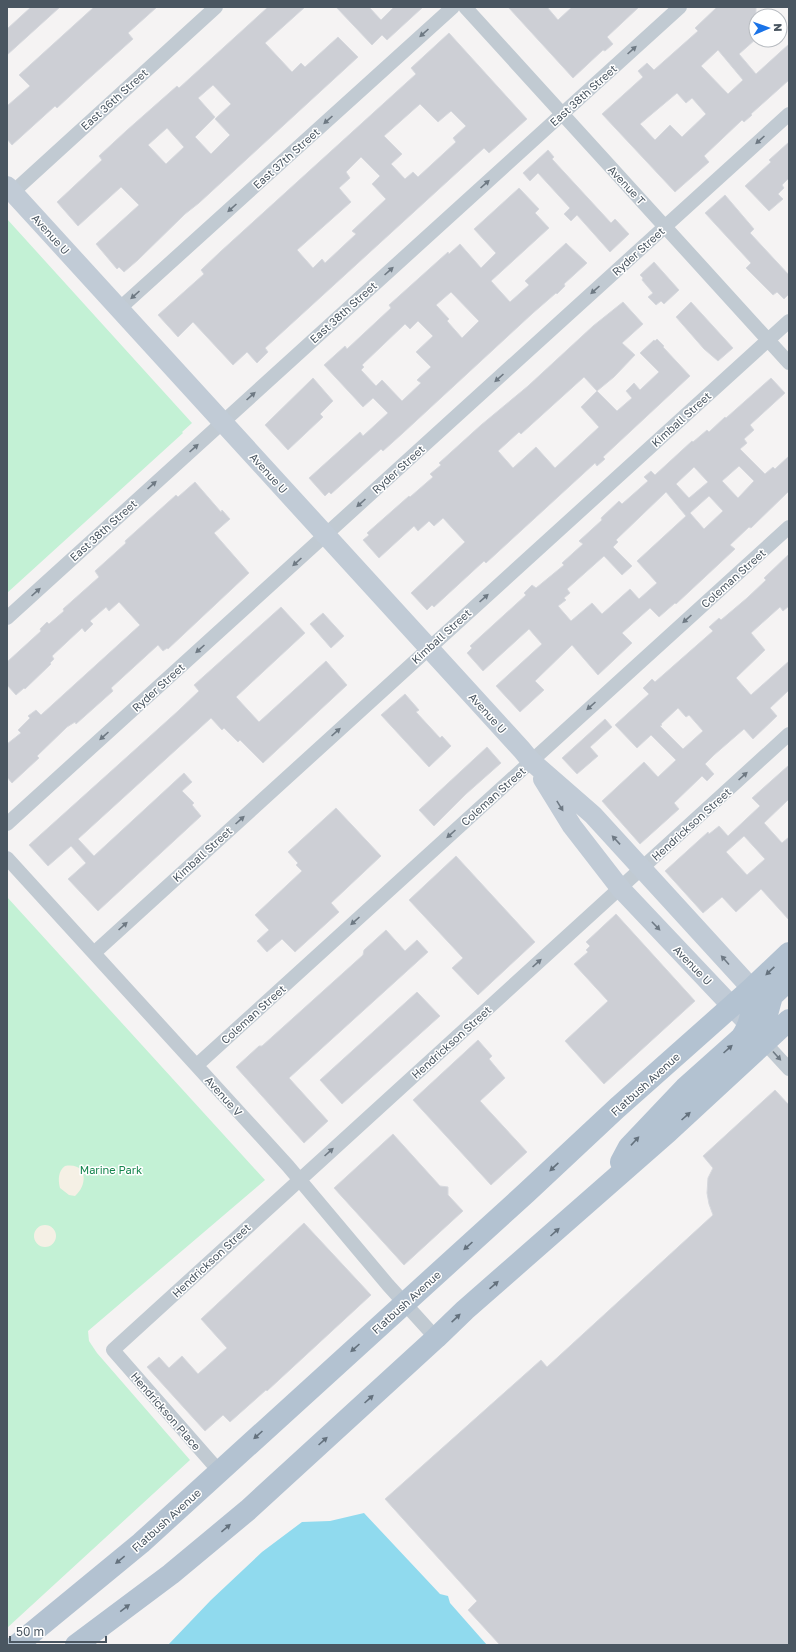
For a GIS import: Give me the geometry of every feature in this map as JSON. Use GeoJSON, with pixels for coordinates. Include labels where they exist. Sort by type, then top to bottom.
{"type":"FeatureCollection","features":[{"type":"Feature","properties":{"kind":"main road","name":"Avenue U"},"geometry":{"type":"LineString","coordinates":[[10,189],[532,760],[593,815],[751,989],[788,1024]]}},
{"type":"Feature","properties":{"kind":"main road","name":"Avenue U"},"geometry":{"type":"LineString","coordinates":[[532,760],[573,828],[620,888],[749,1024],[765,1043]]}},
{"type":"Feature","properties":{"kind":"main road","name":"Flatbush Avenue"},"geometry":{"type":"LineString","coordinates":[[17,1645],[141,1543],[789,953]]}},
{"type":"Feature","properties":{"kind":"main road"},"geometry":{"type":"LineString","coordinates":[[765,1043],[763,1029],[768,1006],[772,996],[789,980]]}},
{"type":"Feature","properties":{"kind":"main road"},"geometry":{"type":"LineString","coordinates":[[607,1185],[629,1147],[685,1088],[741,1038],[749,1024],[752,1008],[751,989]]}},
{"type":"Feature","properties":{"kind":"main road"},"geometry":{"type":"LineString","coordinates":[[76,1645],[171,1574],[248,1510],[465,1310],[788,1024]]}},
{"type":"Feature","properties":{"kind":"street","name":"East 36th Street"},"geometry":{"type":"LineString","coordinates":[[10,189],[216,7]]}},
{"type":"Feature","properties":{"kind":"street","name":"East 37th Street"},"geometry":{"type":"LineString","coordinates":[[119,309],[453,7]]}},
{"type":"Feature","properties":{"kind":"street","name":"Avenue T"},"geometry":{"type":"LineString","coordinates":[[465,7],[789,363]]}},
{"type":"Feature","properties":{"kind":"street","name":"East 38th Street"},"geometry":{"type":"LineString","coordinates":[[7,618],[680,7]]}},
{"type":"Feature","properties":{"kind":"street","name":"Ryder Street"},"geometry":{"type":"LineString","coordinates":[[7,824],[789,114]]}},
{"type":"Feature","properties":{"kind":"street","name":"Kimball Street"},"geometry":{"type":"LineString","coordinates":[[94,953],[789,321]]}},
{"type":"Feature","properties":{"kind":"street","name":"Coleman Street"},"geometry":{"type":"LineString","coordinates":[[197,1065],[789,527]]}},
{"type":"Feature","properties":{"kind":"street","name":"Hendrickson Street"},"geometry":{"type":"LineString","coordinates":[[113,1350],[789,734]]}},
{"type":"Feature","properties":{"kind":"street","name":"Avenue V"},"geometry":{"type":"LineString","coordinates":[[7,858],[300,1178],[404,1303],[436,1338]]}},
{"type":"Feature","properties":{"kind":"street","name":"Avenue U"},"geometry":{"type":"LineString","coordinates":[[765,1043],[789,1069]]}},
{"type":"Feature","properties":{"kind":"street","name":"Hendrickson Place"},"geometry":{"type":"LineString","coordinates":[[113,1350],[219,1471]]}},
{"type":"Feature","properties":{"kind":"green space"},"geometry":{"type":"Polygon","coordinates":[[[7,219],[192,423],[182,432],[183,433],[7,593],[7,219]]]}},
{"type":"Feature","properties":{"kind":"green space","name":"Marine Park"},"geometry":{"type":"Polygon","coordinates":[[[7,897],[265,1180],[88,1331],[89,1341],[97,1353],[190,1460],[7,1628],[7,897]]]}},
{"type":"Feature","properties":{"kind":"sand"},"geometry":{"type":"Polygon","coordinates":[[[65,1166],[78,1167],[84,1175],[82,1186],[75,1196],[69,1195],[60,1188],[59,1176],[61,1170],[65,1166]]]}},
{"type":"Feature","properties":{"kind":"sand"},"geometry":{"type":"Polygon","coordinates":[[[45,1225],[53,1228],[56,1236],[53,1244],[45,1247],[37,1244],[34,1236],[37,1228],[45,1225]]]}},
{"type":"Feature","properties":{"kind":"water"},"geometry":{"type":"Polygon","coordinates":[[[364,1513],[440,1594],[448,1596],[450,1603],[487,1645],[168,1645],[211,1600],[262,1552],[302,1522],[330,1521],[364,1513]]]}},
{"type":"Feature","properties":{"kind":"building"},"geometry":{"type":"Polygon","coordinates":[[[31,7],[60,7],[7,55],[7,29],[31,7]]]}},
{"type":"Feature","properties":{"kind":"building"},"geometry":{"type":"Polygon","coordinates":[[[94,7],[157,7],[128,33],[133,39],[57,108],[55,106],[12,145],[7,139],[7,106],[30,86],[19,75],[94,7]]]}},
{"type":"Feature","properties":{"kind":"building"},"geometry":{"type":"Polygon","coordinates":[[[268,7],[305,7],[265,43],[292,72],[301,63],[305,67],[338,37],[358,57],[199,203],[185,214],[124,272],[119,267],[117,269],[96,244],[139,205],[121,187],[78,226],[57,202],[102,160],[99,156],[177,86],[179,88],[268,7]],[[213,85],[198,98],[215,117],[195,137],[211,154],[230,135],[215,119],[231,104],[213,85]],[[167,128],[148,145],[166,164],[184,147],[167,128]]]}},
{"type":"Feature","properties":{"kind":"building"},"geometry":{"type":"Polygon","coordinates":[[[336,7],[369,7],[381,20],[394,7],[423,7],[387,40],[382,35],[372,45],[336,7]]]}},
{"type":"Feature","properties":{"kind":"building"},"geometry":{"type":"Polygon","coordinates":[[[508,7],[547,7],[558,20],[572,7],[639,7],[607,37],[613,44],[605,51],[603,50],[573,78],[508,7]]]}},
{"type":"Feature","properties":{"kind":"building"},"geometry":{"type":"Polygon","coordinates":[[[717,7],[756,7],[748,8],[748,46],[739,54],[756,74],[785,48],[788,48],[789,44],[789,80],[744,122],[742,120],[704,156],[709,162],[675,192],[602,114],[643,77],[638,71],[647,63],[654,70],[698,31],[695,28],[717,7]],[[718,50],[701,66],[728,94],[743,80],[718,50]],[[677,93],[640,124],[655,140],[670,125],[682,137],[706,114],[692,98],[686,103],[677,93]]]}},
{"type":"Feature","properties":{"kind":"building"},"geometry":{"type":"Polygon","coordinates":[[[449,33],[527,119],[489,153],[484,148],[265,348],[268,352],[257,363],[247,352],[233,365],[193,322],[178,337],[158,315],[204,274],[201,270],[220,252],[416,74],[411,68],[449,33]],[[420,104],[384,136],[402,154],[391,164],[405,179],[413,172],[418,177],[456,142],[453,138],[466,126],[451,111],[438,122],[420,104]],[[361,157],[346,172],[350,178],[339,188],[351,202],[297,250],[313,268],[322,259],[325,263],[356,234],[352,231],[386,199],[372,184],[380,176],[361,157]]]}},
{"type":"Feature","properties":{"kind":"building"},"geometry":{"type":"Polygon","coordinates":[[[789,142],[789,178],[782,185],[784,188],[778,194],[783,199],[769,211],[745,186],[771,162],[769,160],[789,142]]]}},
{"type":"Feature","properties":{"kind":"building"},"geometry":{"type":"Polygon","coordinates":[[[548,150],[554,157],[552,159],[611,223],[615,219],[629,234],[610,252],[577,215],[571,221],[564,214],[570,208],[538,173],[530,181],[523,173],[548,150]]]}},
{"type":"Feature","properties":{"kind":"building"},"geometry":{"type":"Polygon","coordinates":[[[519,188],[539,209],[535,213],[549,228],[491,281],[510,302],[529,285],[525,281],[566,243],[587,263],[564,284],[565,286],[557,294],[556,293],[533,313],[383,451],[381,449],[331,494],[329,492],[325,496],[309,478],[360,432],[363,436],[388,413],[373,398],[363,407],[324,365],[345,346],[347,349],[391,308],[389,305],[448,252],[449,254],[460,244],[481,268],[496,253],[474,229],[519,188]],[[451,292],[436,305],[449,319],[447,321],[462,338],[479,321],[451,292]],[[418,321],[410,329],[405,324],[362,365],[364,367],[361,370],[376,386],[382,380],[402,401],[421,383],[417,380],[431,367],[416,352],[433,336],[418,321]]]}},
{"type":"Feature","properties":{"kind":"building"},"geometry":{"type":"Polygon","coordinates":[[[725,195],[754,229],[750,233],[789,275],[789,294],[784,299],[777,292],[773,295],[746,268],[751,263],[705,213],[725,195]]]}},
{"type":"Feature","properties":{"kind":"building"},"geometry":{"type":"Polygon","coordinates":[[[654,262],[679,290],[664,304],[661,301],[656,305],[648,297],[653,293],[642,280],[643,278],[640,275],[654,262]]]}},
{"type":"Feature","properties":{"kind":"building"},"geometry":{"type":"Polygon","coordinates":[[[623,302],[643,324],[622,343],[635,355],[614,377],[597,391],[617,411],[632,398],[626,391],[634,383],[640,390],[659,372],[640,353],[657,339],[690,376],[603,457],[605,459],[597,466],[595,463],[486,563],[484,561],[434,607],[432,605],[427,610],[411,593],[465,542],[443,518],[434,526],[429,521],[418,531],[414,526],[379,558],[363,540],[369,535],[367,533],[433,477],[430,474],[441,465],[439,463],[481,425],[528,386],[593,326],[623,302]],[[584,377],[521,434],[519,432],[498,451],[513,468],[536,447],[555,468],[599,427],[581,407],[597,391],[584,377]]]}},
{"type":"Feature","properties":{"kind":"building"},"geometry":{"type":"Polygon","coordinates":[[[691,302],[733,348],[718,361],[704,349],[676,317],[691,302]]]}},
{"type":"Feature","properties":{"kind":"building"},"geometry":{"type":"Polygon","coordinates":[[[313,378],[333,401],[320,414],[323,417],[288,450],[265,425],[313,378]]]}},
{"type":"Feature","properties":{"kind":"building"},"geometry":{"type":"Polygon","coordinates":[[[771,378],[785,393],[750,425],[754,430],[744,439],[747,443],[740,449],[765,474],[773,467],[775,469],[789,456],[789,491],[751,528],[749,527],[730,545],[735,549],[676,604],[675,603],[659,617],[650,608],[622,633],[632,643],[598,675],[572,645],[535,681],[544,690],[520,712],[496,686],[542,644],[529,629],[483,671],[467,653],[472,648],[470,646],[526,595],[524,593],[532,585],[536,588],[564,565],[562,563],[583,544],[579,541],[602,520],[601,518],[619,501],[622,504],[648,481],[644,477],[651,471],[655,475],[692,441],[693,442],[707,430],[709,432],[725,417],[726,418],[771,378]],[[739,466],[722,481],[738,498],[754,481],[739,466]],[[694,467],[676,484],[689,498],[708,482],[694,467]],[[666,492],[616,540],[618,542],[613,547],[632,566],[622,575],[604,556],[567,589],[570,593],[564,598],[566,600],[558,606],[571,621],[592,603],[602,614],[630,589],[639,599],[657,583],[637,561],[686,516],[666,492]],[[709,496],[690,513],[704,529],[723,511],[709,496]]]}},
{"type":"Feature","properties":{"kind":"building"},"geometry":{"type":"Polygon","coordinates":[[[195,482],[221,512],[222,510],[230,519],[214,533],[249,573],[168,649],[167,648],[163,651],[158,645],[111,688],[113,691],[76,724],[75,722],[67,727],[37,756],[39,758],[12,783],[7,777],[7,744],[21,733],[18,730],[30,718],[28,716],[36,710],[41,715],[140,625],[119,602],[109,611],[106,607],[90,621],[93,624],[85,632],[82,628],[52,656],[54,659],[50,663],[51,664],[25,689],[24,688],[16,695],[7,685],[7,662],[41,631],[40,629],[47,622],[49,624],[64,611],[63,609],[99,577],[95,571],[126,543],[125,541],[176,495],[178,497],[195,482]]]}},
{"type":"Feature","properties":{"kind":"building"},"geometry":{"type":"Polygon","coordinates":[[[789,554],[789,606],[783,611],[780,607],[751,633],[765,650],[736,678],[751,695],[789,661],[789,690],[770,708],[777,716],[753,739],[744,729],[714,755],[705,764],[714,774],[707,781],[702,776],[674,803],[679,809],[640,844],[602,801],[644,762],[658,777],[676,760],[651,735],[637,748],[615,725],[649,694],[643,688],[652,679],[655,682],[713,631],[709,627],[719,618],[721,620],[747,598],[766,580],[764,578],[789,554]],[[678,708],[660,726],[683,749],[703,731],[689,715],[686,717],[678,708]]]}},
{"type":"Feature","properties":{"kind":"building"},"geometry":{"type":"Polygon","coordinates":[[[281,607],[305,633],[236,697],[259,722],[326,661],[347,685],[263,763],[240,740],[238,742],[224,728],[222,730],[211,718],[78,839],[94,856],[184,773],[192,782],[182,791],[194,803],[192,805],[201,816],[98,911],[68,879],[86,863],[71,846],[48,866],[29,845],[178,711],[199,691],[194,685],[281,607]]]}},
{"type":"Feature","properties":{"kind":"building"},"geometry":{"type":"Polygon","coordinates":[[[323,613],[344,636],[331,648],[310,624],[323,613]]]}},
{"type":"Feature","properties":{"kind":"building"},"geometry":{"type":"Polygon","coordinates":[[[405,694],[419,710],[416,712],[440,738],[442,736],[451,746],[429,767],[381,715],[405,694]]]}},
{"type":"Feature","properties":{"kind":"building"},"geometry":{"type":"Polygon","coordinates":[[[605,719],[612,727],[590,747],[598,756],[577,774],[562,758],[605,719]]]}},
{"type":"Feature","properties":{"kind":"building"},"geometry":{"type":"Polygon","coordinates":[[[487,747],[501,763],[466,794],[434,826],[419,810],[487,747]]]}},
{"type":"Feature","properties":{"kind":"building"},"geometry":{"type":"Polygon","coordinates":[[[789,765],[789,799],[764,823],[782,843],[789,837],[789,920],[761,889],[736,912],[722,897],[703,913],[665,871],[708,832],[709,834],[719,826],[728,836],[760,806],[752,798],[789,765]],[[744,836],[726,852],[747,875],[765,859],[744,836]]]}},
{"type":"Feature","properties":{"kind":"building"},"geometry":{"type":"Polygon","coordinates":[[[336,808],[381,856],[331,903],[339,912],[295,952],[282,939],[267,952],[257,941],[269,930],[255,915],[302,871],[296,865],[298,863],[288,852],[336,808]]]}},
{"type":"Feature","properties":{"kind":"building"},"geometry":{"type":"Polygon","coordinates":[[[456,856],[535,942],[478,995],[452,968],[463,958],[409,900],[456,856]]]}},
{"type":"Feature","properties":{"kind":"building"},"geometry":{"type":"Polygon","coordinates":[[[616,914],[695,1001],[604,1084],[565,1041],[608,1001],[574,964],[588,952],[586,950],[590,946],[586,942],[616,914]]]}},
{"type":"Feature","properties":{"kind":"building"},"geometry":{"type":"Polygon","coordinates":[[[386,930],[405,951],[417,940],[428,952],[289,1078],[328,1121],[304,1143],[236,1067],[259,1046],[262,1046],[363,955],[364,950],[386,930]]]}},
{"type":"Feature","properties":{"kind":"building"},"geometry":{"type":"Polygon","coordinates":[[[417,992],[440,1016],[342,1104],[320,1080],[417,992]]]}},
{"type":"Feature","properties":{"kind":"building"},"geometry":{"type":"Polygon","coordinates":[[[478,1040],[492,1056],[489,1059],[505,1078],[480,1101],[527,1152],[491,1185],[413,1100],[478,1040]]]}},
{"type":"Feature","properties":{"kind":"building"},"geometry":{"type":"Polygon","coordinates":[[[775,1090],[789,1105],[789,1645],[500,1645],[468,1610],[477,1601],[385,1499],[541,1360],[547,1367],[713,1215],[707,1193],[708,1178],[713,1168],[703,1156],[775,1090]]]}},
{"type":"Feature","properties":{"kind":"building"},"geometry":{"type":"Polygon","coordinates":[[[393,1134],[440,1186],[448,1187],[448,1195],[463,1211],[404,1265],[334,1188],[393,1134]]]}},
{"type":"Feature","properties":{"kind":"building"},"geometry":{"type":"Polygon","coordinates":[[[304,1223],[371,1295],[267,1391],[266,1390],[230,1422],[223,1415],[205,1431],[147,1367],[159,1357],[169,1368],[182,1356],[198,1374],[227,1348],[201,1319],[304,1223]]]}}]}
